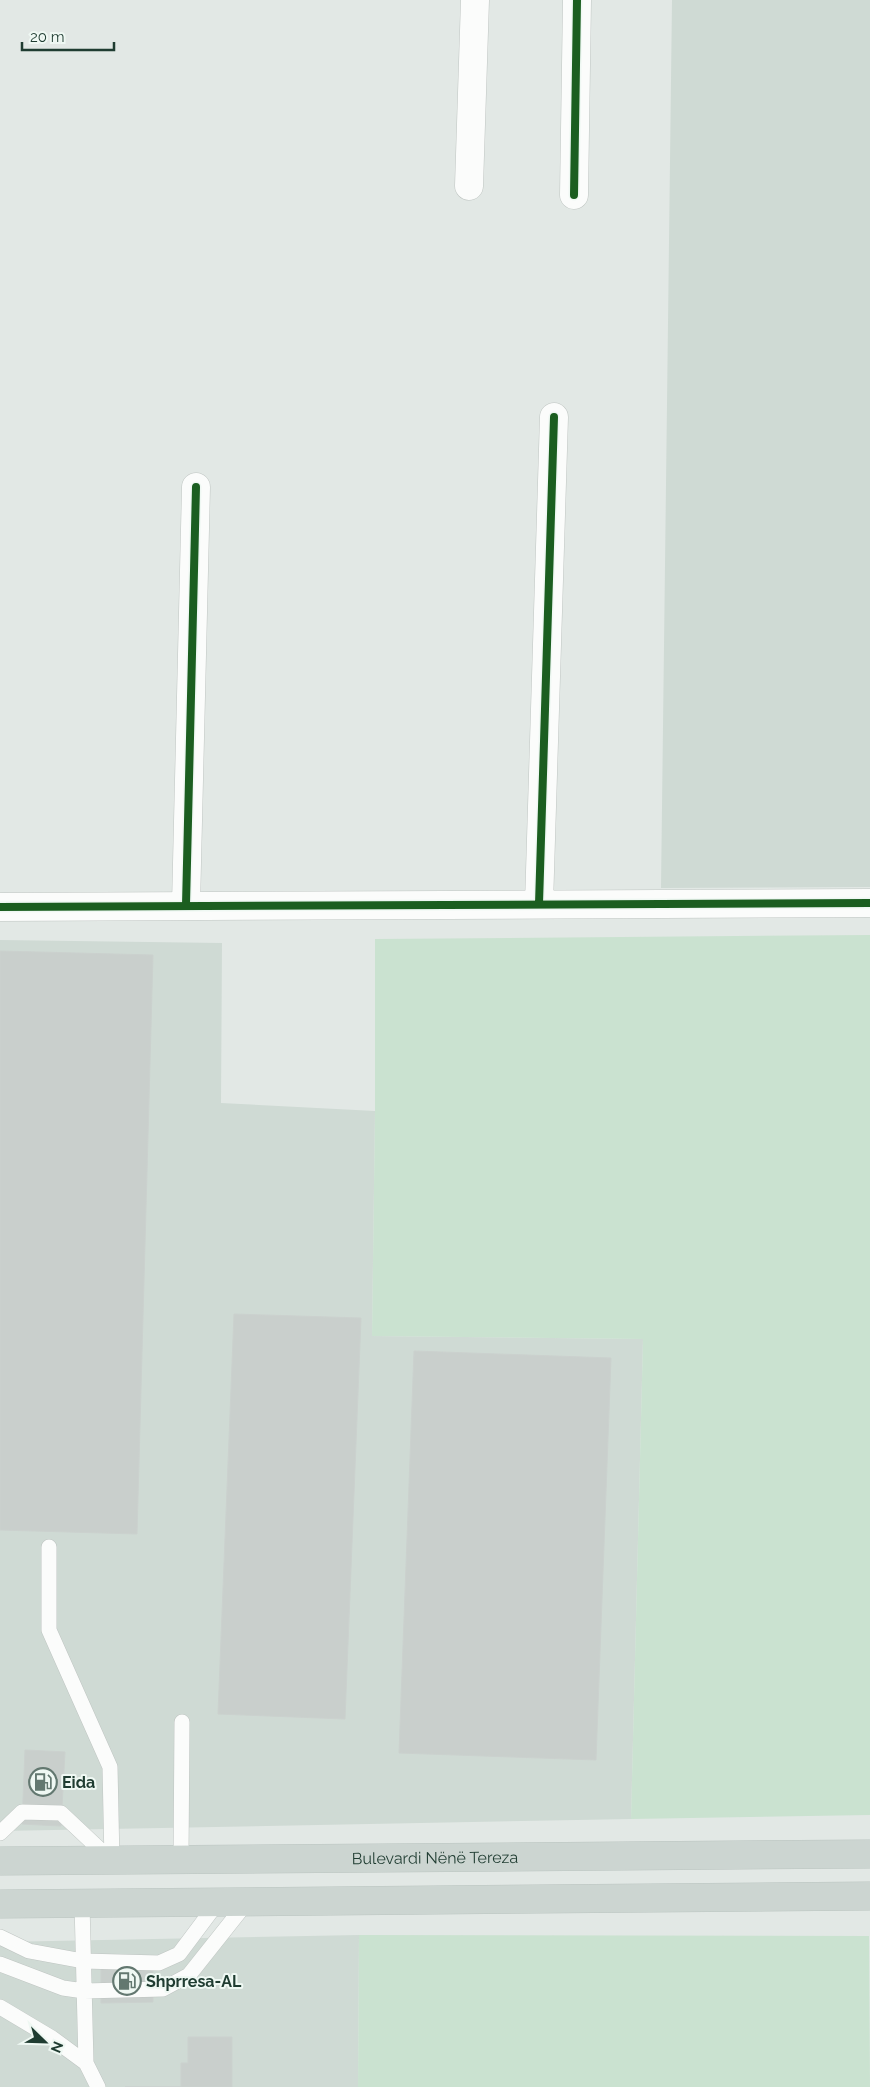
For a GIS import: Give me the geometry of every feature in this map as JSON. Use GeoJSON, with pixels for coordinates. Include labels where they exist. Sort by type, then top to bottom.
{"type":"FeatureCollection","features":[{"type":"Feature","properties":{"kind":"main road","name":"Bulevardi Nënë Tereza"},"geometry":{"type":"LineString","coordinates":[[0,1862],[870,1854]]}},
{"type":"Feature","properties":{"kind":"main road"},"geometry":{"type":"LineString","coordinates":[[0,1904],[870,1896]]}},
{"type":"Feature","properties":{"kind":"street"},"geometry":{"type":"LineString","coordinates":[[469,186],[475,0]]}},
{"type":"Feature","properties":{"kind":"street"},"geometry":{"type":"LineString","coordinates":[[574,195],[577,0]]}},
{"type":"Feature","properties":{"kind":"street"},"geometry":{"type":"LineString","coordinates":[[539,904],[554,417]]}},
{"type":"Feature","properties":{"kind":"street"},"geometry":{"type":"LineString","coordinates":[[186,905],[196,487]]}},
{"type":"Feature","properties":{"kind":"street"},"geometry":{"type":"LineString","coordinates":[[0,907],[870,903]]}},
{"type":"Feature","properties":{"kind":"lane"},"geometry":{"type":"LineString","coordinates":[[49,1547],[48,1630],[110,1767],[112,1861]]}},
{"type":"Feature","properties":{"kind":"lane"},"geometry":{"type":"LineString","coordinates":[[181,1861],[182,1722]]}},
{"type":"Feature","properties":{"kind":"lane"},"geometry":{"type":"LineString","coordinates":[[0,1833],[22,1812],[61,1813],[112,1861]]}},
{"type":"Feature","properties":{"kind":"lane"},"geometry":{"type":"LineString","coordinates":[[0,1937],[29,1951],[83,1961],[159,1963],[179,1954],[218,1902]]}},
{"type":"Feature","properties":{"kind":"lane"},"geometry":{"type":"LineString","coordinates":[[0,1964],[63,1988],[84,1991],[163,1989],[189,1975],[247,1902]]}},
{"type":"Feature","properties":{"kind":"lane"},"geometry":{"type":"LineString","coordinates":[[82,1903],[86,2063],[98,2087]]}},
{"type":"Feature","properties":{"kind":"lane"},"geometry":{"type":"LineString","coordinates":[[0,2007],[52,2038],[86,2063]]}},
{"type":"Feature","properties":{"kind":"shaded area"},"geometry":{"type":"Polygon","coordinates":[[[672,0],[870,0],[870,887],[661,888],[672,0]]]}},
{"type":"Feature","properties":{"kind":"shaded area"},"geometry":{"type":"Polygon","coordinates":[[[0,940],[222,943],[221,1103],[375,1111],[372,1336],[643,1339],[631,1819],[0,1831],[0,940]]]}},
{"type":"Feature","properties":{"kind":"shaded area"},"geometry":{"type":"Polygon","coordinates":[[[359,1935],[358,2087],[0,2087],[0,1942],[359,1935]]]}},
{"type":"Feature","properties":{"kind":"green space"},"geometry":{"type":"Polygon","coordinates":[[[870,935],[870,1815],[631,1819],[643,1339],[372,1336],[375,939],[870,935]]]}},
{"type":"Feature","properties":{"kind":"green space"},"geometry":{"type":"Polygon","coordinates":[[[359,1935],[869,1936],[870,2087],[358,2087],[359,1935]]]}},
{"type":"Feature","properties":{"kind":"building"},"geometry":{"type":"Polygon","coordinates":[[[0,951],[153,955],[137,1534],[0,1530],[0,951]]]}},
{"type":"Feature","properties":{"kind":"building"},"geometry":{"type":"Polygon","coordinates":[[[234,1314],[361,1318],[345,1719],[218,1714],[234,1314]]]}},
{"type":"Feature","properties":{"kind":"building"},"geometry":{"type":"Polygon","coordinates":[[[414,1351],[611,1358],[596,1760],[399,1753],[414,1351]]]}},
{"type":"Feature","properties":{"kind":"building","name":"Eida"},"geometry":{"type":"Polygon","coordinates":[[[25,1750],[65,1752],[61,1826],[22,1824],[25,1750]]]}},
{"type":"Feature","properties":{"kind":"building","name":"Shprresa-AL"},"geometry":{"type":"Polygon","coordinates":[[[101,1959],[153,1959],[153,2002],[101,2003],[101,1959]]]}},
{"type":"Feature","properties":{"kind":"building"},"geometry":{"type":"Polygon","coordinates":[[[188,2037],[232,2037],[232,2087],[181,2087],[181,2063],[188,2063],[188,2037]]]}},
{"type":"Feature","properties":{"kind":"cycle path"},"geometry":{"type":"LineString","coordinates":[[574,195],[577,0]]}},
{"type":"Feature","properties":{"kind":"cycle path"},"geometry":{"type":"LineString","coordinates":[[539,904],[554,417]]}},
{"type":"Feature","properties":{"kind":"cycle path"},"geometry":{"type":"LineString","coordinates":[[186,905],[196,487]]}},
{"type":"Feature","properties":{"kind":"cycle path"},"geometry":{"type":"LineString","coordinates":[[0,907],[870,903]]}},
{"type":"Feature","properties":{"kind":"place","name":"Eida"},"geometry":{"type":"Point","coordinates":[43,1782]}},
{"type":"Feature","properties":{"kind":"place","name":"Shprresa-AL"},"geometry":{"type":"Point","coordinates":[127,1981]}}]}
